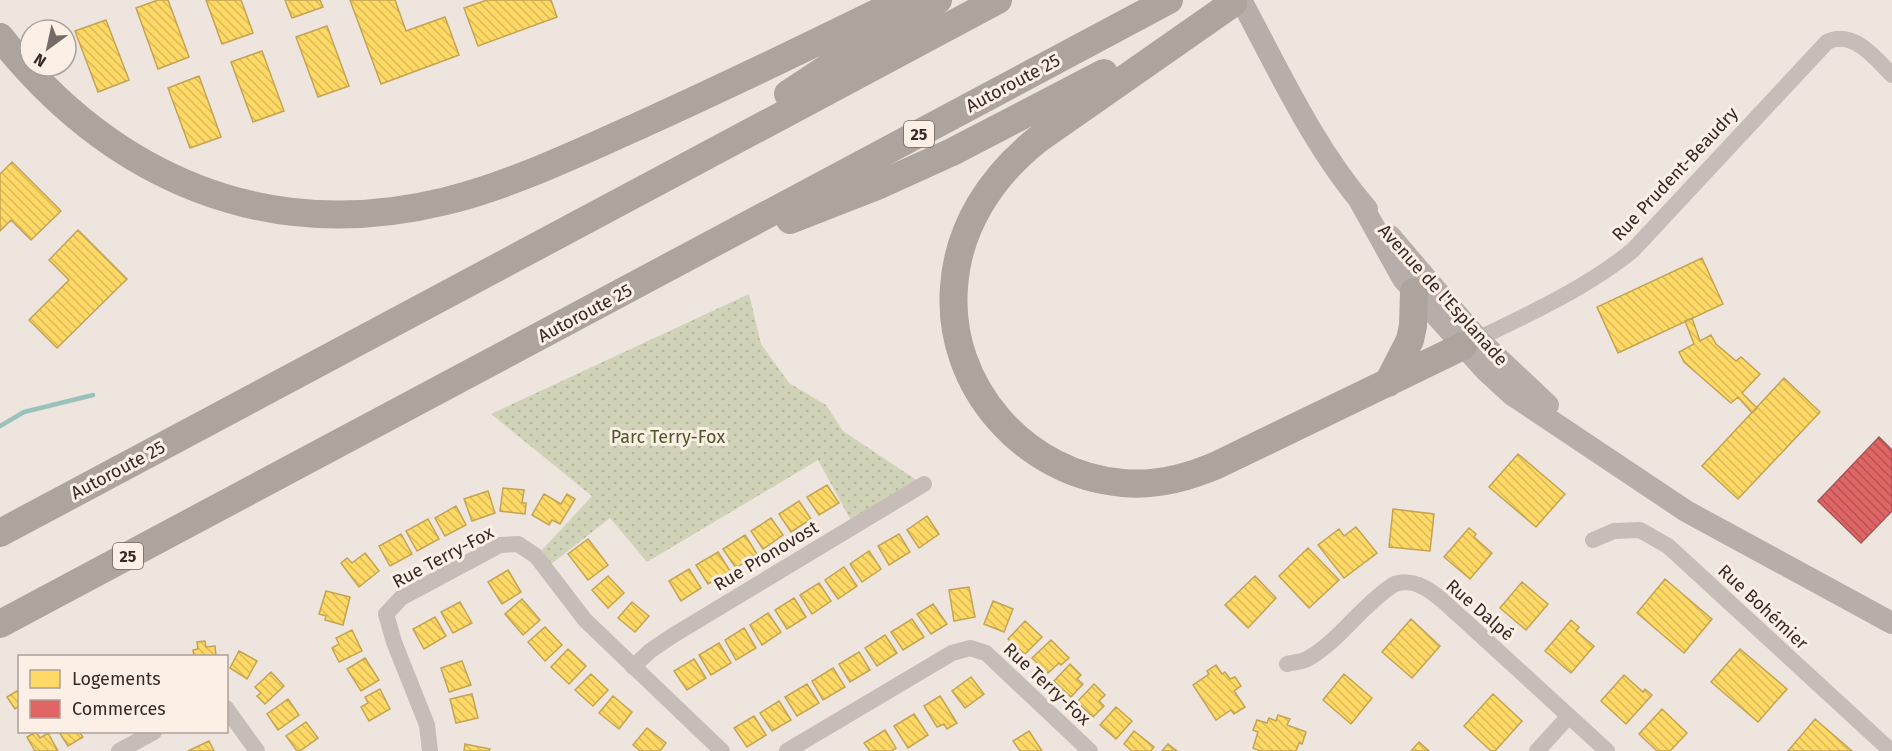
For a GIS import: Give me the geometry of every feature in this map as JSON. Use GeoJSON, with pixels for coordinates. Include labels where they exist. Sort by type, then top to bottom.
{"type":"FeatureCollection","features":[{"type":"Feature","properties":{"kind":"highway"},"geometry":{"type":"LineString","coordinates":[[0,37],[43,85],[83,122],[126,153],[161,174],[225,199],[268,209],[318,214],[360,214],[403,210],[445,201],[481,191],[541,168],[663,114],[903,0]]}},
{"type":"Feature","properties":{"kind":"highway"},"geometry":{"type":"LineString","coordinates":[[659,180],[835,63],[938,0]]}},
{"type":"Feature","properties":{"kind":"highway","name":"Autoroute 25"},"geometry":{"type":"LineString","coordinates":[[0,532],[998,0]]}},
{"type":"Feature","properties":{"kind":"highway","name":"Autoroute 25"},"geometry":{"type":"LineString","coordinates":[[0,624],[669,269],[1169,0]]}},
{"type":"Feature","properties":{"kind":"highway"},"geometry":{"type":"LineString","coordinates":[[669,269],[878,186],[941,157],[1050,102],[1238,1]]}},
{"type":"Feature","properties":{"kind":"highway"},"geometry":{"type":"LineString","coordinates":[[1238,1],[1054,126],[1016,158],[992,186],[969,225],[955,271],[953,295],[958,340],[965,364],[987,405],[1003,425],[1029,448],[1072,472],[1130,484],[1162,482],[1201,472],[1471,342]]}},
{"type":"Feature","properties":{"kind":"highway"},"geometry":{"type":"LineString","coordinates":[[1388,383],[1410,340],[1414,292]]}},
{"type":"Feature","properties":{"kind":"street","name":"Avenue de l'Esplanade"},"geometry":{"type":"LineString","coordinates":[[1238,1],[1261,37],[1307,122],[1358,198],[1471,342],[1485,370],[1511,394],[1695,516],[1892,623]]}},
{"type":"Feature","properties":{"kind":"street","name":"Rue Prudent-Beaudry"},"geometry":{"type":"LineString","coordinates":[[1471,342],[1558,298],[1612,266],[1633,250],[1827,42],[1838,38],[1851,40],[1892,75]]}},
{"type":"Feature","properties":{"kind":"street","name":"Avenue de l'Esplanade"},"geometry":{"type":"LineString","coordinates":[[1358,198],[1403,279],[1414,292],[1471,342]]}},
{"type":"Feature","properties":{"kind":"street","name":"Rue Pronovost"},"geometry":{"type":"LineString","coordinates":[[633,667],[650,651],[672,636],[924,484]]}},
{"type":"Feature","properties":{"kind":"street","name":"Rue Bohémier"},"geometry":{"type":"LineString","coordinates":[[1593,540],[1614,531],[1640,530],[1668,546],[1891,751]]}},
{"type":"Feature","properties":{"kind":"street","name":"Rue Terry-Fox"},"geometry":{"type":"LineString","coordinates":[[430,751],[427,725],[394,642],[386,614],[401,598],[500,545],[518,544],[536,556],[585,620],[722,751]]}},
{"type":"Feature","properties":{"kind":"street","name":"Rue Dalpé"},"geometry":{"type":"LineString","coordinates":[[1287,664],[1308,659],[1394,584],[1407,582],[1419,585],[1439,598],[1607,751]]}},
{"type":"Feature","properties":{"kind":"street","name":"Rue Terry-Fox"},"geometry":{"type":"LineString","coordinates":[[787,751],[952,653],[970,648],[986,653],[1090,751]]}},
{"type":"Feature","properties":{"kind":"street"},"geometry":{"type":"LineString","coordinates":[[228,711],[257,751]]}},
{"type":"Feature","properties":{"kind":"street"},"geometry":{"type":"LineString","coordinates":[[1537,751],[1569,716]]}},
{"type":"Feature","properties":{"kind":"street"},"geometry":{"type":"LineString","coordinates":[[119,751],[152,733]]}},
{"type":"Feature","properties":{"kind":"green space","name":"Parc Terry-Fox"},"geometry":{"type":"Polygon","coordinates":[[[749,294],[761,344],[789,383],[826,405],[843,431],[921,483],[855,528],[818,460],[647,562],[610,518],[550,565],[542,550],[592,496],[491,414],[749,294]]]}},
{"type":"Feature","properties":{"kind":"building: Logements"},"geometry":{"type":"Polygon","coordinates":[[[158,0],[168,0],[189,57],[158,69],[136,8],[158,0]]]}},
{"type":"Feature","properties":{"kind":"building: Logements"},"geometry":{"type":"Polygon","coordinates":[[[206,0],[241,0],[253,33],[222,44],[206,0]]]}},
{"type":"Feature","properties":{"kind":"building: Logements"},"geometry":{"type":"Polygon","coordinates":[[[285,0],[320,0],[323,7],[292,18],[285,0]]]}},
{"type":"Feature","properties":{"kind":"building: Logements"},"geometry":{"type":"Polygon","coordinates":[[[350,0],[395,0],[406,31],[445,17],[459,55],[381,84],[350,0]]]}},
{"type":"Feature","properties":{"kind":"building: Logements"},"geometry":{"type":"Polygon","coordinates":[[[487,0],[551,0],[557,17],[478,46],[464,8],[487,0]]]}},
{"type":"Feature","properties":{"kind":"building: Logements"},"geometry":{"type":"Polygon","coordinates":[[[106,20],[129,80],[98,92],[78,39],[78,30],[106,20]]]}},
{"type":"Feature","properties":{"kind":"building: Logements"},"geometry":{"type":"Polygon","coordinates":[[[327,26],[349,86],[318,97],[296,37],[327,26]]]}},
{"type":"Feature","properties":{"kind":"building: Logements"},"geometry":{"type":"Polygon","coordinates":[[[262,51],[284,111],[253,122],[231,62],[262,51]]]}},
{"type":"Feature","properties":{"kind":"building: Logements"},"geometry":{"type":"Polygon","coordinates":[[[199,76],[221,137],[190,148],[168,88],[199,76]]]}},
{"type":"Feature","properties":{"kind":"building: Logements"},"geometry":{"type":"Polygon","coordinates":[[[12,162],[61,211],[31,240],[11,220],[0,231],[0,174],[12,162]]]}},
{"type":"Feature","properties":{"kind":"building: Logements"},"geometry":{"type":"Polygon","coordinates":[[[78,230],[127,279],[57,348],[29,320],[69,280],[49,260],[78,230]]]}},
{"type":"Feature","properties":{"kind":"building: Logements"},"geometry":{"type":"Polygon","coordinates":[[[1702,258],[1723,304],[1618,353],[1597,307],[1702,258]]]}},
{"type":"Feature","properties":{"kind":"building: Logements"},"geometry":{"type":"Polygon","coordinates":[[[1692,318],[1700,341],[1711,335],[1716,344],[1736,361],[1741,357],[1760,374],[1742,393],[1757,408],[1752,413],[1738,397],[1731,403],[1684,362],[1679,352],[1694,344],[1685,321],[1692,318]]]}},
{"type":"Feature","properties":{"kind":"building: Logements"},"geometry":{"type":"Polygon","coordinates":[[[1784,378],[1820,412],[1738,499],[1702,466],[1784,378]]]}},
{"type":"Feature","properties":{"kind":"building: Logements"},"geometry":{"type":"Polygon","coordinates":[[[1518,454],[1565,494],[1536,527],[1489,487],[1518,454]]]}},
{"type":"Feature","properties":{"kind":"building: Logements"},"geometry":{"type":"Polygon","coordinates":[[[827,485],[839,503],[819,515],[807,497],[827,485]]]}},
{"type":"Feature","properties":{"kind":"building: Logements"},"geometry":{"type":"Polygon","coordinates":[[[503,488],[524,490],[522,503],[526,503],[525,514],[500,511],[503,488]]]}},
{"type":"Feature","properties":{"kind":"building: Logements"},"geometry":{"type":"Polygon","coordinates":[[[488,491],[495,513],[472,521],[464,499],[488,491]]]}},
{"type":"Feature","properties":{"kind":"building: Logements"},"geometry":{"type":"Polygon","coordinates":[[[544,494],[561,504],[567,494],[575,499],[560,524],[552,520],[549,525],[532,515],[544,494]]]}},
{"type":"Feature","properties":{"kind":"building: Logements"},"geometry":{"type":"Polygon","coordinates":[[[799,501],[811,519],[791,532],[779,514],[799,501]]]}},
{"type":"Feature","properties":{"kind":"building: Logements"},"geometry":{"type":"Polygon","coordinates":[[[456,506],[466,525],[445,536],[435,518],[456,506]]]}},
{"type":"Feature","properties":{"kind":"building: Logements"},"geometry":{"type":"Polygon","coordinates":[[[1393,509],[1434,514],[1430,551],[1389,547],[1393,509]]]}},
{"type":"Feature","properties":{"kind":"building: Logements"},"geometry":{"type":"Polygon","coordinates":[[[927,516],[939,534],[919,548],[907,530],[927,516]]]}},
{"type":"Feature","properties":{"kind":"building: Logements"},"geometry":{"type":"Polygon","coordinates":[[[771,518],[783,535],[763,549],[751,531],[771,518]]]}},
{"type":"Feature","properties":{"kind":"building: Logements"},"geometry":{"type":"Polygon","coordinates":[[[428,519],[439,539],[417,551],[406,531],[428,519]]]}},
{"type":"Feature","properties":{"kind":"building: Logements"},"geometry":{"type":"Polygon","coordinates":[[[1356,527],[1377,553],[1344,578],[1318,545],[1339,529],[1344,536],[1356,527]]]}},
{"type":"Feature","properties":{"kind":"building: Logements"},"geometry":{"type":"Polygon","coordinates":[[[1469,528],[1476,534],[1474,537],[1492,553],[1470,579],[1444,557],[1469,528]]]}},
{"type":"Feature","properties":{"kind":"building: Logements"},"geometry":{"type":"Polygon","coordinates":[[[401,534],[412,554],[390,566],[379,546],[401,534]]]}},
{"type":"Feature","properties":{"kind":"building: Logements"},"geometry":{"type":"Polygon","coordinates":[[[899,534],[910,552],[889,565],[878,546],[899,534]]]}},
{"type":"Feature","properties":{"kind":"building: Logements"},"geometry":{"type":"Polygon","coordinates":[[[745,535],[757,554],[736,568],[723,549],[745,535]]]}},
{"type":"Feature","properties":{"kind":"building: Logements"},"geometry":{"type":"Polygon","coordinates":[[[588,539],[608,565],[588,580],[568,554],[588,539]]]}},
{"type":"Feature","properties":{"kind":"building: Logements"},"geometry":{"type":"Polygon","coordinates":[[[1308,548],[1339,580],[1309,608],[1279,576],[1308,548]]]}},
{"type":"Feature","properties":{"kind":"building: Logements"},"geometry":{"type":"Polygon","coordinates":[[[869,551],[881,569],[862,582],[850,564],[869,551]]]}},
{"type":"Feature","properties":{"kind":"building: Logements"},"geometry":{"type":"Polygon","coordinates":[[[718,552],[730,571],[708,584],[696,565],[718,552]]]}},
{"type":"Feature","properties":{"kind":"building: Logements"},"geometry":{"type":"Polygon","coordinates":[[[365,553],[379,571],[359,587],[341,563],[347,558],[352,563],[365,553]]]}},
{"type":"Feature","properties":{"kind":"building: Logements"},"geometry":{"type":"Polygon","coordinates":[[[844,567],[857,586],[838,599],[825,580],[844,567]]]}},
{"type":"Feature","properties":{"kind":"building: Logements"},"geometry":{"type":"Polygon","coordinates":[[[689,569],[701,588],[681,601],[669,581],[689,569]]]}},
{"type":"Feature","properties":{"kind":"building: Logements"},"geometry":{"type":"Polygon","coordinates":[[[508,570],[521,592],[502,604],[488,582],[508,570]]]}},
{"type":"Feature","properties":{"kind":"building: Logements"},"geometry":{"type":"Polygon","coordinates":[[[608,576],[624,593],[608,608],[592,590],[608,576]]]}},
{"type":"Feature","properties":{"kind":"building: Logements"},"geometry":{"type":"Polygon","coordinates":[[[1255,576],[1276,598],[1248,628],[1225,605],[1255,576]]]}},
{"type":"Feature","properties":{"kind":"building: Logements"},"geometry":{"type":"Polygon","coordinates":[[[1665,579],[1712,619],[1684,653],[1637,613],[1665,579]]]}},
{"type":"Feature","properties":{"kind":"building: Logements"},"geometry":{"type":"Polygon","coordinates":[[[1522,582],[1548,604],[1526,630],[1500,608],[1522,582]]]}},
{"type":"Feature","properties":{"kind":"building: Logements"},"geometry":{"type":"Polygon","coordinates":[[[819,583],[831,601],[812,614],[800,595],[819,583]]]}},
{"type":"Feature","properties":{"kind":"building: Logements"},"geometry":{"type":"Polygon","coordinates":[[[969,587],[975,617],[954,621],[949,590],[969,587]]]}},
{"type":"Feature","properties":{"kind":"building: Logements"},"geometry":{"type":"Polygon","coordinates":[[[326,591],[350,597],[343,625],[325,620],[326,616],[319,614],[326,591]]]}},
{"type":"Feature","properties":{"kind":"building: Logements"},"geometry":{"type":"Polygon","coordinates":[[[794,598],[806,617],[787,629],[775,610],[794,598]]]}},
{"type":"Feature","properties":{"kind":"building: Logements"},"geometry":{"type":"Polygon","coordinates":[[[522,599],[540,620],[523,635],[505,614],[522,599]]]}},
{"type":"Feature","properties":{"kind":"building: Logements"},"geometry":{"type":"Polygon","coordinates":[[[993,601],[1013,609],[1004,632],[984,624],[993,601]]]}},
{"type":"Feature","properties":{"kind":"building: Logements"},"geometry":{"type":"Polygon","coordinates":[[[460,602],[472,623],[453,633],[441,612],[460,602]]]}},
{"type":"Feature","properties":{"kind":"building: Logements"},"geometry":{"type":"Polygon","coordinates":[[[632,602],[649,616],[635,632],[618,618],[632,602]]]}},
{"type":"Feature","properties":{"kind":"building: Logements"},"geometry":{"type":"Polygon","coordinates":[[[933,604],[947,624],[931,634],[917,614],[933,604]]]}},
{"type":"Feature","properties":{"kind":"building: Logements"},"geometry":{"type":"Polygon","coordinates":[[[768,613],[781,632],[762,645],[750,625],[768,613]]]}},
{"type":"Feature","properties":{"kind":"building: Logements"},"geometry":{"type":"Polygon","coordinates":[[[435,617],[446,636],[424,649],[413,629],[435,617]]]}},
{"type":"Feature","properties":{"kind":"building: Logements"},"geometry":{"type":"Polygon","coordinates":[[[912,619],[924,637],[903,650],[891,632],[912,619]]]}},
{"type":"Feature","properties":{"kind":"building: Logements"},"geometry":{"type":"Polygon","coordinates":[[[1411,619],[1440,646],[1412,678],[1382,652],[1411,619]]]}},
{"type":"Feature","properties":{"kind":"building: Logements"},"geometry":{"type":"Polygon","coordinates":[[[1571,620],[1579,627],[1576,631],[1594,646],[1571,673],[1545,651],[1571,620]]]}},
{"type":"Feature","properties":{"kind":"building: Logements"},"geometry":{"type":"Polygon","coordinates":[[[1025,621],[1042,637],[1025,654],[1008,639],[1025,621]]]}},
{"type":"Feature","properties":{"kind":"building: Logements"},"geometry":{"type":"Polygon","coordinates":[[[545,627],[562,645],[545,661],[528,642],[545,627]]]}},
{"type":"Feature","properties":{"kind":"building: Logements"},"geometry":{"type":"Polygon","coordinates":[[[744,628],[756,648],[736,660],[725,640],[744,628]]]}},
{"type":"Feature","properties":{"kind":"building: Logements"},"geometry":{"type":"Polygon","coordinates":[[[352,630],[362,651],[339,662],[332,648],[339,644],[336,638],[352,630]]]}},
{"type":"Feature","properties":{"kind":"building: Logements"},"geometry":{"type":"Polygon","coordinates":[[[885,635],[897,653],[877,666],[865,648],[885,635]]]}},
{"type":"Feature","properties":{"kind":"building: Logements"},"geometry":{"type":"Polygon","coordinates":[[[1051,640],[1069,658],[1048,673],[1032,658],[1051,640]]]}},
{"type":"Feature","properties":{"kind":"building: Logements"},"geometry":{"type":"Polygon","coordinates":[[[205,641],[206,647],[215,646],[216,655],[194,655],[193,650],[198,649],[197,642],[205,641]]]}},
{"type":"Feature","properties":{"kind":"building: Logements"},"geometry":{"type":"Polygon","coordinates":[[[719,643],[731,663],[711,675],[699,655],[719,643]]]}},
{"type":"Feature","properties":{"kind":"building: Logements"},"geometry":{"type":"Polygon","coordinates":[[[568,649],[586,666],[569,684],[551,667],[568,649]]]}},
{"type":"Feature","properties":{"kind":"building: Logements"},"geometry":{"type":"Polygon","coordinates":[[[1740,649],[1787,689],[1758,722],[1711,682],[1740,649]]]}},
{"type":"Feature","properties":{"kind":"building: Logements"},"geometry":{"type":"Polygon","coordinates":[[[239,651],[257,661],[247,679],[230,668],[239,651]]]}},
{"type":"Feature","properties":{"kind":"building: Logements"},"geometry":{"type":"Polygon","coordinates":[[[859,652],[870,670],[850,682],[839,664],[859,652]]]}},
{"type":"Feature","properties":{"kind":"building: Logements"},"geometry":{"type":"Polygon","coordinates":[[[365,658],[379,680],[361,691],[347,669],[365,658]]]}},
{"type":"Feature","properties":{"kind":"building: Logements"},"geometry":{"type":"Polygon","coordinates":[[[694,659],[706,678],[687,690],[674,671],[694,659]]]}},
{"type":"Feature","properties":{"kind":"building: Logements"},"geometry":{"type":"Polygon","coordinates":[[[462,661],[471,685],[449,692],[441,668],[462,661]]]}},
{"type":"Feature","properties":{"kind":"building: Logements"},"geometry":{"type":"Polygon","coordinates":[[[1070,664],[1081,675],[1077,679],[1083,684],[1071,697],[1054,681],[1070,664]]]}},
{"type":"Feature","properties":{"kind":"building: Logements"},"geometry":{"type":"Polygon","coordinates":[[[1216,665],[1222,674],[1225,672],[1230,679],[1235,677],[1241,686],[1234,691],[1245,707],[1234,714],[1231,710],[1216,720],[1193,685],[1209,674],[1207,671],[1216,665]]]}},
{"type":"Feature","properties":{"kind":"building: Logements"},"geometry":{"type":"Polygon","coordinates":[[[833,668],[845,687],[823,700],[812,681],[833,668]]]}},
{"type":"Feature","properties":{"kind":"building: Logements"},"geometry":{"type":"Polygon","coordinates":[[[271,672],[284,686],[265,704],[257,696],[261,693],[255,687],[271,672]]]}},
{"type":"Feature","properties":{"kind":"building: Logements"},"geometry":{"type":"Polygon","coordinates":[[[591,674],[608,690],[593,706],[575,690],[591,674]]]}},
{"type":"Feature","properties":{"kind":"building: Logements"},"geometry":{"type":"Polygon","coordinates":[[[1344,674],[1372,698],[1351,724],[1323,700],[1344,674]]]}},
{"type":"Feature","properties":{"kind":"building: Logements"},"geometry":{"type":"Polygon","coordinates":[[[1624,675],[1643,692],[1645,689],[1652,695],[1626,724],[1601,701],[1624,675]]]}},
{"type":"Feature","properties":{"kind":"building: Logements"},"geometry":{"type":"Polygon","coordinates":[[[971,677],[984,694],[965,708],[952,691],[971,677]]]}},
{"type":"Feature","properties":{"kind":"building: Logements"},"geometry":{"type":"Polygon","coordinates":[[[807,684],[819,703],[797,716],[785,697],[807,684]]]}},
{"type":"Feature","properties":{"kind":"building: Logements"},"geometry":{"type":"Polygon","coordinates":[[[1094,684],[1105,695],[1099,701],[1104,706],[1093,717],[1077,702],[1094,684]]]}},
{"type":"Feature","properties":{"kind":"building: Logements"},"geometry":{"type":"Polygon","coordinates":[[[380,689],[390,709],[369,721],[361,707],[368,703],[365,697],[380,689]]]}},
{"type":"Feature","properties":{"kind":"building: Logements"},"geometry":{"type":"Polygon","coordinates":[[[18,690],[18,707],[15,709],[7,697],[18,690]]]}},
{"type":"Feature","properties":{"kind":"building: Logements"},"geometry":{"type":"Polygon","coordinates":[[[472,694],[478,718],[456,723],[450,699],[472,694]]]}},
{"type":"Feature","properties":{"kind":"building: Logements"},"geometry":{"type":"Polygon","coordinates":[[[1493,694],[1522,721],[1495,751],[1491,751],[1464,726],[1493,694]]]}},
{"type":"Feature","properties":{"kind":"building: Logements"},"geometry":{"type":"Polygon","coordinates":[[[613,696],[632,712],[619,729],[599,713],[613,696]]]}},
{"type":"Feature","properties":{"kind":"building: Logements"},"geometry":{"type":"Polygon","coordinates":[[[940,696],[957,723],[947,729],[944,724],[937,727],[924,706],[940,696]]]}},
{"type":"Feature","properties":{"kind":"building: Logements"},"geometry":{"type":"Polygon","coordinates":[[[288,699],[299,715],[278,730],[267,714],[288,699]]]}},
{"type":"Feature","properties":{"kind":"building: Logements"},"geometry":{"type":"Polygon","coordinates":[[[779,701],[791,720],[772,731],[760,713],[779,701]]]}},
{"type":"Feature","properties":{"kind":"building: Logements"},"geometry":{"type":"Polygon","coordinates":[[[1116,707],[1132,721],[1116,739],[1100,725],[1116,707]]]}},
{"type":"Feature","properties":{"kind":"building: Logements"},"geometry":{"type":"Polygon","coordinates":[[[1662,709],[1687,733],[1670,751],[1657,751],[1639,734],[1662,709]]]}},
{"type":"Feature","properties":{"kind":"building: Logements"},"geometry":{"type":"Polygon","coordinates":[[[914,714],[928,735],[908,748],[894,726],[914,714]]]}},
{"type":"Feature","properties":{"kind":"building: Logements"},"geometry":{"type":"Polygon","coordinates":[[[1278,715],[1290,719],[1287,725],[1306,732],[1302,744],[1299,743],[1296,751],[1260,751],[1253,748],[1258,732],[1253,730],[1257,720],[1267,723],[1269,718],[1276,721],[1278,715]]]}},
{"type":"Feature","properties":{"kind":"building: Logements"},"geometry":{"type":"Polygon","coordinates":[[[754,716],[766,735],[747,747],[734,728],[754,716]]]}},
{"type":"Feature","properties":{"kind":"building: Logements"},"geometry":{"type":"Polygon","coordinates":[[[1815,719],[1852,751],[1788,751],[1815,719]]]}},
{"type":"Feature","properties":{"kind":"building: Logements"},"geometry":{"type":"Polygon","coordinates":[[[306,722],[318,738],[297,751],[286,736],[306,722]]]}},
{"type":"Feature","properties":{"kind":"building: Logements"},"geometry":{"type":"Polygon","coordinates":[[[647,728],[666,743],[660,751],[640,751],[633,745],[647,728]]]}},
{"type":"Feature","properties":{"kind":"building: Logements"},"geometry":{"type":"Polygon","coordinates":[[[885,730],[896,748],[892,751],[870,751],[864,743],[885,730]]]}},
{"type":"Feature","properties":{"kind":"building: Logements"},"geometry":{"type":"Polygon","coordinates":[[[1029,731],[1042,751],[1020,751],[1013,741],[1029,731]]]}},
{"type":"Feature","properties":{"kind":"building: Logements"},"geometry":{"type":"Polygon","coordinates":[[[1134,731],[1154,747],[1151,751],[1132,751],[1124,744],[1134,731]]]}},
{"type":"Feature","properties":{"kind":"building: Logements"},"geometry":{"type":"Polygon","coordinates":[[[37,733],[40,738],[48,733],[58,751],[35,751],[27,737],[37,733]]]}},
{"type":"Feature","properties":{"kind":"building: Logements"},"geometry":{"type":"Polygon","coordinates":[[[60,733],[80,733],[83,737],[68,746],[60,733]]]}},
{"type":"Feature","properties":{"kind":"building: Logements"},"geometry":{"type":"Polygon","coordinates":[[[209,741],[214,751],[188,751],[209,741]]]}},
{"type":"Feature","properties":{"kind":"building: Logements"},"geometry":{"type":"Polygon","coordinates":[[[1419,742],[1429,751],[1411,751],[1419,742]]]}},
{"type":"Feature","properties":{"kind":"building: Logements"},"geometry":{"type":"Polygon","coordinates":[[[465,744],[490,749],[489,751],[464,751],[465,744]]]}},
{"type":"Feature","properties":{"kind":"building: Logements"},"geometry":{"type":"Polygon","coordinates":[[[1168,744],[1177,751],[1162,751],[1168,744]]]}},
{"type":"Feature","properties":{"kind":"building: Commerces"},"geometry":{"type":"Polygon","coordinates":[[[1879,437],[1892,450],[1892,511],[1861,543],[1818,501],[1879,437]]]}},
{"type":"Feature","properties":{"kind":"waterway"},"geometry":{"type":"LineString","coordinates":[[0,426],[24,412],[93,395]]}}]}
